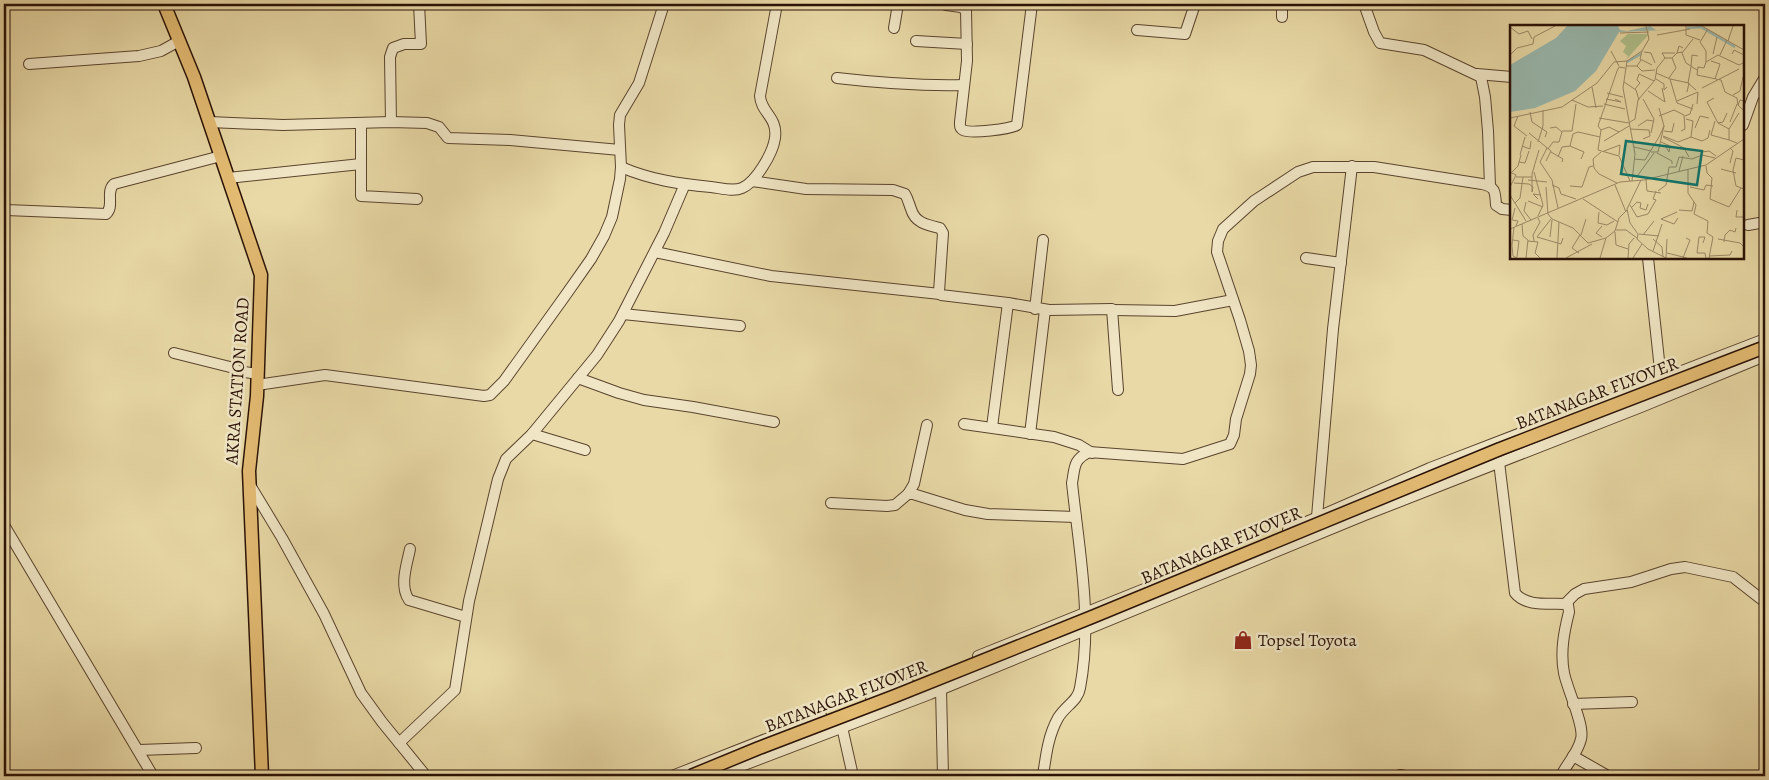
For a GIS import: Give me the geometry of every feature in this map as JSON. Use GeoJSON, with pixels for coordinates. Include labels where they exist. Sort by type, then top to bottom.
{"type":"FeatureCollection","features":[{"type":"Feature","properties":{"kind":"main road","name":"AKRA STATION ROAD"},"geometry":{"type":"LineString","coordinates":[[164,4],[209,122],[261,275],[258,379],[249,484],[262,776]]}},
{"type":"Feature","properties":{"kind":"main road","name":"BATANAGAR FLYOVER"},"geometry":{"type":"LineString","coordinates":[[691,776],[1092,618],[1500,449],[1765,347]]}},
{"type":"Feature","properties":{"kind":"street"},"geometry":{"type":"LineString","coordinates":[[391,122],[390,57],[393,48],[404,44],[420,44],[419,4]]}},
{"type":"Feature","properties":{"kind":"street"},"geometry":{"type":"LineString","coordinates":[[174,353],[234,368],[258,379],[325,375],[409,387],[484,396],[490,395],[504,381],[591,259],[612,217],[618,195],[622,167],[620,115],[639,83],[664,4]]}},
{"type":"Feature","properties":{"kind":"street"},"geometry":{"type":"LineString","coordinates":[[622,167],[663,181],[684,184],[740,189],[752,181],[766,162],[775,139],[774,122],[760,101],[760,96],[776,4]]}},
{"type":"Feature","properties":{"kind":"street"},"geometry":{"type":"LineString","coordinates":[[894,28],[898,4]]}},
{"type":"Feature","properties":{"kind":"street"},"geometry":{"type":"LineString","coordinates":[[946,5],[961,7],[966,10],[967,44],[960,127],[963,130],[974,131],[1010,128],[1017,125],[1032,4]]}},
{"type":"Feature","properties":{"kind":"street"},"geometry":{"type":"LineString","coordinates":[[1137,30],[1185,34],[1188,31],[1195,4]]}},
{"type":"Feature","properties":{"kind":"street"},"geometry":{"type":"LineString","coordinates":[[1282,4],[1282,17]]}},
{"type":"Feature","properties":{"kind":"street"},"geometry":{"type":"LineString","coordinates":[[1364,4],[1380,43],[1424,50],[1477,74],[1510,76]]}},
{"type":"Feature","properties":{"kind":"street"},"geometry":{"type":"LineString","coordinates":[[29,64],[139,56],[161,51],[179,41]]}},
{"type":"Feature","properties":{"kind":"street"},"geometry":{"type":"LineString","coordinates":[[916,41],[967,44]]}},
{"type":"Feature","properties":{"kind":"street"},"geometry":{"type":"LineString","coordinates":[[1477,74],[1482,81],[1485,97],[1490,186]]}},
{"type":"Feature","properties":{"kind":"street"},"geometry":{"type":"LineString","coordinates":[[1744,122],[1753,97],[1765,77]]}},
{"type":"Feature","properties":{"kind":"street"},"geometry":{"type":"LineString","coordinates":[[837,78],[928,86],[964,85]]}},
{"type":"Feature","properties":{"kind":"street"},"geometry":{"type":"LineString","coordinates":[[209,122],[283,125],[391,122],[434,124],[448,138],[510,140],[620,150]]}},
{"type":"Feature","properties":{"kind":"street"},"geometry":{"type":"LineString","coordinates":[[361,123],[361,196],[417,199]]}},
{"type":"Feature","properties":{"kind":"street"},"geometry":{"type":"LineString","coordinates":[[6,210],[106,214],[111,208],[110,190],[114,184],[221,156]]}},
{"type":"Feature","properties":{"kind":"street"},"geometry":{"type":"LineString","coordinates":[[228,178],[361,164]]}},
{"type":"Feature","properties":{"kind":"street"},"geometry":{"type":"LineString","coordinates":[[1317,517],[1333,329],[1352,166]]}},
{"type":"Feature","properties":{"kind":"street"},"geometry":{"type":"LineString","coordinates":[[1043,776],[1051,732],[1059,716],[1066,706],[1075,700],[1080,689],[1086,612],[1072,482],[1076,462],[1081,456],[1089,452],[1184,459],[1230,444],[1234,435],[1236,419],[1251,365],[1249,351],[1217,252],[1218,241],[1223,229],[1254,200],[1298,172],[1313,167],[1374,167],[1490,186],[1495,190],[1496,205],[1510,210]]}},
{"type":"Feature","properties":{"kind":"street"},"geometry":{"type":"LineString","coordinates":[[752,181],[806,189],[893,190],[905,194],[913,215],[918,221],[940,228],[943,233],[940,294]]}},
{"type":"Feature","properties":{"kind":"street"},"geometry":{"type":"LineString","coordinates":[[399,743],[455,690],[466,617],[502,467],[506,458],[532,434],[597,355],[623,314],[655,252],[684,184]]}},
{"type":"Feature","properties":{"kind":"street"},"geometry":{"type":"LineString","coordinates":[[1748,224],[1765,222]]}},
{"type":"Feature","properties":{"kind":"street"},"geometry":{"type":"LineString","coordinates":[[1030,434],[1040,310],[1043,240]]}},
{"type":"Feature","properties":{"kind":"street"},"geometry":{"type":"LineString","coordinates":[[655,252],[771,276],[940,294],[1008,303],[1040,310],[1175,311],[1233,300]]}},
{"type":"Feature","properties":{"kind":"street"},"geometry":{"type":"LineString","coordinates":[[1306,258],[1341,263]]}},
{"type":"Feature","properties":{"kind":"street"},"geometry":{"type":"LineString","coordinates":[[1648,259],[1661,379]]}},
{"type":"Feature","properties":{"kind":"street"},"geometry":{"type":"LineString","coordinates":[[992,427],[1008,303]]}},
{"type":"Feature","properties":{"kind":"street"},"geometry":{"type":"LineString","coordinates":[[1113,310],[1118,390]]}},
{"type":"Feature","properties":{"kind":"street"},"geometry":{"type":"LineString","coordinates":[[623,314],[740,326]]}},
{"type":"Feature","properties":{"kind":"street"},"geometry":{"type":"LineString","coordinates":[[672,776],[922,679],[1317,517],[1430,468],[1765,339]]}},
{"type":"Feature","properties":{"kind":"street"},"geometry":{"type":"LineString","coordinates":[[722,775],[941,689],[1356,519],[1765,356]]}},
{"type":"Feature","properties":{"kind":"street"},"geometry":{"type":"LineString","coordinates":[[578,378],[644,400],[774,422]]}},
{"type":"Feature","properties":{"kind":"street"},"geometry":{"type":"LineString","coordinates":[[831,503],[895,505],[908,494],[914,484],[927,424]]}},
{"type":"Feature","properties":{"kind":"street"},"geometry":{"type":"LineString","coordinates":[[964,424],[1054,437],[1079,445],[1092,453]]}},
{"type":"Feature","properties":{"kind":"street"},"geometry":{"type":"LineString","coordinates":[[532,434],[586,450]]}},
{"type":"Feature","properties":{"kind":"street"},"geometry":{"type":"LineString","coordinates":[[1499,462],[1515,593],[1519,598],[1530,602],[1568,605],[1569,612],[1562,640],[1564,671],[1573,704],[1582,727],[1582,738],[1561,776]]}},
{"type":"Feature","properties":{"kind":"street"},"geometry":{"type":"LineString","coordinates":[[249,484],[282,538],[324,614],[361,693],[373,712],[426,776]]}},
{"type":"Feature","properties":{"kind":"street"},"geometry":{"type":"LineString","coordinates":[[908,494],[965,510],[988,514],[1076,517]]}},
{"type":"Feature","properties":{"kind":"street"},"geometry":{"type":"LineString","coordinates":[[4,524],[153,776]]}},
{"type":"Feature","properties":{"kind":"street"},"geometry":{"type":"LineString","coordinates":[[410,549],[404,594],[409,600],[466,617]]}},
{"type":"Feature","properties":{"kind":"street"},"geometry":{"type":"LineString","coordinates":[[1565,604],[1575,594],[1584,589],[1631,582],[1671,569],[1685,567],[1733,577],[1765,602]]}},
{"type":"Feature","properties":{"kind":"street"},"geometry":{"type":"LineString","coordinates":[[941,689],[943,776]]}},
{"type":"Feature","properties":{"kind":"street"},"geometry":{"type":"LineString","coordinates":[[1573,704],[1632,702]]}},
{"type":"Feature","properties":{"kind":"street"},"geometry":{"type":"LineString","coordinates":[[842,727],[853,776]]}},
{"type":"Feature","properties":{"kind":"street"},"geometry":{"type":"LineString","coordinates":[[138,750],[196,748]]}},
{"type":"Feature","properties":{"kind":"street"},"geometry":{"type":"LineString","coordinates":[[1573,756],[1608,776]]}},
{"type":"Feature","properties":{"kind":"place","name":"Topsel Toyota"},"geometry":{"type":"Point","coordinates":[1243,640]}}]}
